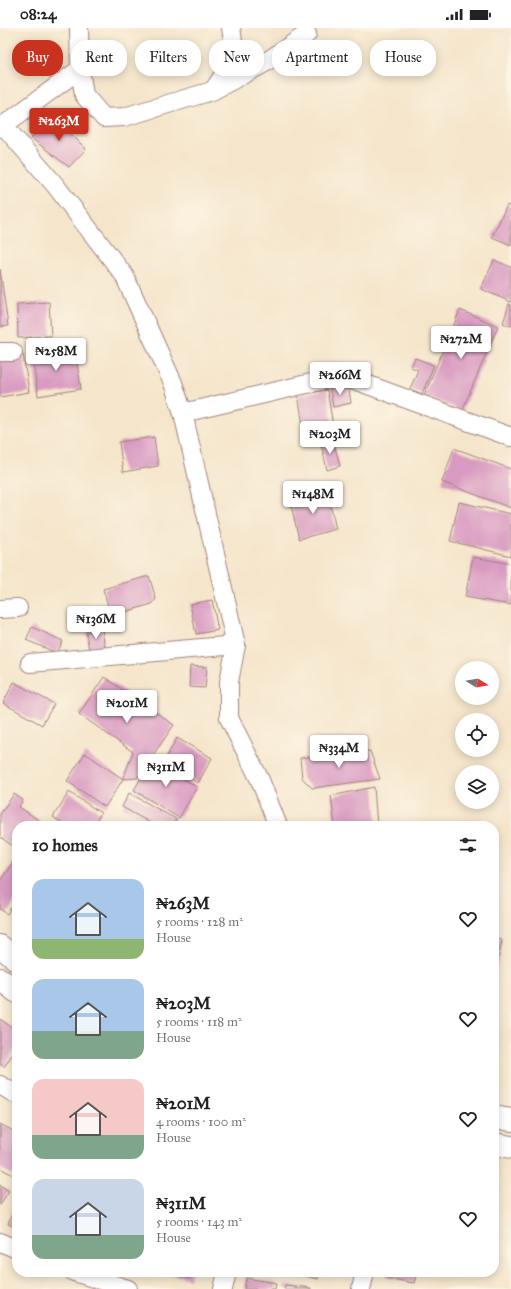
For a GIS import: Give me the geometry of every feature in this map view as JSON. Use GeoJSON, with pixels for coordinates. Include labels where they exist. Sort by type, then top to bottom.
{"type":"FeatureCollection","features":[{"type":"Feature","properties":{"kind":"main road"},"geometry":{"type":"LineString","coordinates":[[0,946],[12,956]]}},
{"type":"Feature","properties":{"kind":"main road"},"geometry":{"type":"LineString","coordinates":[[0,979],[12,988]]}},
{"type":"Feature","properties":{"kind":"main road"},"geometry":{"type":"LineString","coordinates":[[499,1118],[511,1120]]}},
{"type":"Feature","properties":{"kind":"main road"},"geometry":{"type":"LineString","coordinates":[[499,1145],[511,1147]]}},
{"type":"Feature","properties":{"kind":"street"},"geometry":{"type":"LineString","coordinates":[[79,28],[79,40]]}},
{"type":"Feature","properties":{"kind":"street"},"geometry":{"type":"LineString","coordinates":[[212,91],[230,67],[235,46],[231,28]]}},
{"type":"Feature","properties":{"kind":"street"},"geometry":{"type":"LineString","coordinates":[[81,76],[84,95],[104,118],[124,117],[212,91],[264,64],[307,34]]}},
{"type":"Feature","properties":{"kind":"street"},"geometry":{"type":"LineString","coordinates":[[71,75],[2,127],[55,185],[124,275],[173,383],[183,413],[236,645],[229,682],[230,718],[260,780],[276,821]]}},
{"type":"Feature","properties":{"kind":"street"},"geometry":{"type":"LineString","coordinates":[[183,413],[328,379],[345,379],[379,388],[511,437]]}},
{"type":"Feature","properties":{"kind":"street"},"geometry":{"type":"LineString","coordinates":[[0,609],[18,608]]}},
{"type":"Feature","properties":{"kind":"street"},"geometry":{"type":"LineString","coordinates":[[30,663],[236,645]]}},
{"type":"Feature","properties":{"kind":"street"},"geometry":{"type":"LineString","coordinates":[[0,1085],[12,1092]]}},
{"type":"Feature","properties":{"kind":"street"},"geometry":{"type":"LineString","coordinates":[[0,1242],[12,1247]]}},
{"type":"Feature","properties":{"kind":"street"},"geometry":{"type":"LineString","coordinates":[[90,1277],[128,1289]]}},
{"type":"Feature","properties":{"kind":"street"},"geometry":{"type":"LineString","coordinates":[[223,1289],[226,1277]]}},
{"type":"Feature","properties":{"kind":"street"},"geometry":{"type":"LineString","coordinates":[[361,1289],[364,1277]]}},
{"type":"Feature","properties":{"kind":"building"},"geometry":{"type":"Polygon","coordinates":[[[53,116],[86,149],[69,167],[31,138],[53,116]]]}},
{"type":"Feature","properties":{"kind":"building"},"geometry":{"type":"Polygon","coordinates":[[[507,205],[511,207],[511,245],[492,237],[507,205]]]}},
{"type":"Feature","properties":{"kind":"building"},"geometry":{"type":"Polygon","coordinates":[[[494,260],[511,267],[511,302],[481,289],[494,260]]]}},
{"type":"Feature","properties":{"kind":"building"},"geometry":{"type":"Polygon","coordinates":[[[0,269],[8,326],[0,327],[0,269]]]}},
{"type":"Feature","properties":{"kind":"building"},"geometry":{"type":"Polygon","coordinates":[[[49,302],[51,336],[18,338],[17,304],[49,302]]]}},
{"type":"Feature","properties":{"kind":"building"},"geometry":{"type":"Polygon","coordinates":[[[509,304],[511,305],[511,326],[503,323],[509,304]]]}},
{"type":"Feature","properties":{"kind":"building"},"geometry":{"type":"Polygon","coordinates":[[[460,310],[498,326],[462,411],[424,395],[460,310]]]}},
{"type":"Feature","properties":{"kind":"building"},"geometry":{"type":"Polygon","coordinates":[[[75,349],[81,389],[38,396],[32,356],[75,349]]]}},
{"type":"Feature","properties":{"kind":"building"},"geometry":{"type":"Polygon","coordinates":[[[23,354],[29,392],[0,397],[0,357],[23,354]]]}},
{"type":"Feature","properties":{"kind":"building"},"geometry":{"type":"Polygon","coordinates":[[[415,358],[434,365],[422,394],[410,389],[418,370],[411,367],[415,358]]]}},
{"type":"Feature","properties":{"kind":"building"},"geometry":{"type":"Polygon","coordinates":[[[348,385],[351,403],[333,407],[330,389],[348,385]]]}},
{"type":"Feature","properties":{"kind":"building"},"geometry":{"type":"Polygon","coordinates":[[[327,390],[334,432],[305,437],[298,395],[327,390]]]}},
{"type":"Feature","properties":{"kind":"building"},"geometry":{"type":"Polygon","coordinates":[[[154,437],[158,466],[123,472],[119,442],[154,437]]]}},
{"type":"Feature","properties":{"kind":"building"},"geometry":{"type":"Polygon","coordinates":[[[333,440],[340,466],[327,470],[321,444],[333,440]]]}},
{"type":"Feature","properties":{"kind":"building"},"geometry":{"type":"Polygon","coordinates":[[[454,448],[511,469],[511,508],[442,482],[454,448]]]}},
{"type":"Feature","properties":{"kind":"building"},"geometry":{"type":"Polygon","coordinates":[[[327,491],[336,529],[299,539],[290,501],[327,491]]]}},
{"type":"Feature","properties":{"kind":"building"},"geometry":{"type":"Polygon","coordinates":[[[459,502],[511,514],[511,556],[450,541],[459,502]]]}},
{"type":"Feature","properties":{"kind":"building"},"geometry":{"type":"Polygon","coordinates":[[[473,557],[511,564],[511,605],[465,597],[473,557]]]}},
{"type":"Feature","properties":{"kind":"building"},"geometry":{"type":"Polygon","coordinates":[[[149,576],[156,599],[152,604],[111,616],[103,589],[149,576]]]}},
{"type":"Feature","properties":{"kind":"building"},"geometry":{"type":"Polygon","coordinates":[[[212,600],[218,630],[196,634],[190,604],[212,600]]]}},
{"type":"Feature","properties":{"kind":"building"},"geometry":{"type":"Polygon","coordinates":[[[32,627],[63,641],[57,653],[26,640],[32,627]]]}},
{"type":"Feature","properties":{"kind":"building"},"geometry":{"type":"Polygon","coordinates":[[[102,629],[105,648],[89,650],[86,632],[102,629]]]}},
{"type":"Feature","properties":{"kind":"building"},"geometry":{"type":"Polygon","coordinates":[[[190,666],[207,667],[205,688],[189,687],[190,666]]]}},
{"type":"Feature","properties":{"kind":"building"},"geometry":{"type":"Polygon","coordinates":[[[104,677],[174,725],[137,778],[123,779],[133,752],[79,714],[104,677]]]}},
{"type":"Feature","properties":{"kind":"building"},"geometry":{"type":"Polygon","coordinates":[[[14,682],[54,704],[42,725],[3,703],[14,682]]]}},
{"type":"Feature","properties":{"kind":"building"},"geometry":{"type":"Polygon","coordinates":[[[177,738],[212,758],[198,783],[163,763],[177,738]]]}},
{"type":"Feature","properties":{"kind":"building"},"geometry":{"type":"Polygon","coordinates":[[[370,751],[380,779],[312,788],[302,778],[300,758],[370,751]]]}},
{"type":"Feature","properties":{"kind":"building"},"geometry":{"type":"Polygon","coordinates":[[[85,753],[123,779],[105,807],[67,781],[85,753]]]}},
{"type":"Feature","properties":{"kind":"building"},"geometry":{"type":"Polygon","coordinates":[[[152,759],[197,787],[179,818],[134,790],[152,759]]]}},
{"type":"Feature","properties":{"kind":"building"},"geometry":{"type":"Polygon","coordinates":[[[374,787],[377,821],[334,821],[331,796],[374,787]]]}},
{"type":"Feature","properties":{"kind":"building"},"geometry":{"type":"Polygon","coordinates":[[[69,792],[101,813],[96,821],[59,821],[53,817],[69,792]]]}},
{"type":"Feature","properties":{"kind":"building"},"geometry":{"type":"Polygon","coordinates":[[[129,793],[176,819],[175,821],[147,821],[122,807],[129,793]]]}},
{"type":"Feature","properties":{"kind":"building"},"geometry":{"type":"Polygon","coordinates":[[[14,794],[23,800],[19,807],[40,821],[12,821],[12,845],[0,837],[0,814],[14,794]]]}},
{"type":"Feature","properties":{"kind":"building"},"geometry":{"type":"Polygon","coordinates":[[[12,863],[12,906],[7,914],[0,909],[0,881],[12,863]]]}},
{"type":"Feature","properties":{"kind":"building"},"geometry":{"type":"Polygon","coordinates":[[[499,940],[502,940],[499,956],[499,940]]]}},
{"type":"Feature","properties":{"kind":"building"},"geometry":{"type":"Polygon","coordinates":[[[0,1019],[12,1027],[12,1055],[4,1067],[0,1064],[0,1019]]]}},
{"type":"Feature","properties":{"kind":"building"},"geometry":{"type":"Polygon","coordinates":[[[0,1124],[12,1130],[12,1174],[0,1168],[0,1124]]]}},
{"type":"Feature","properties":{"kind":"building"},"geometry":{"type":"Polygon","coordinates":[[[0,1185],[9,1191],[0,1205],[0,1185]]]}},
{"type":"Feature","properties":{"kind":"building"},"geometry":{"type":"Polygon","coordinates":[[[12,1215],[12,1226],[8,1224],[12,1215]]]}},
{"type":"Feature","properties":{"kind":"building"},"geometry":{"type":"Polygon","coordinates":[[[386,1277],[416,1277],[414,1283],[386,1277]]]}},
{"type":"Feature","properties":{"kind":"building"},"geometry":{"type":"Polygon","coordinates":[[[246,1278],[276,1283],[275,1289],[244,1289],[246,1278]]]}},
{"type":"Feature","properties":{"kind":"building"},"geometry":{"type":"Polygon","coordinates":[[[285,1285],[311,1288],[311,1289],[284,1289],[285,1285]]]}}]}
